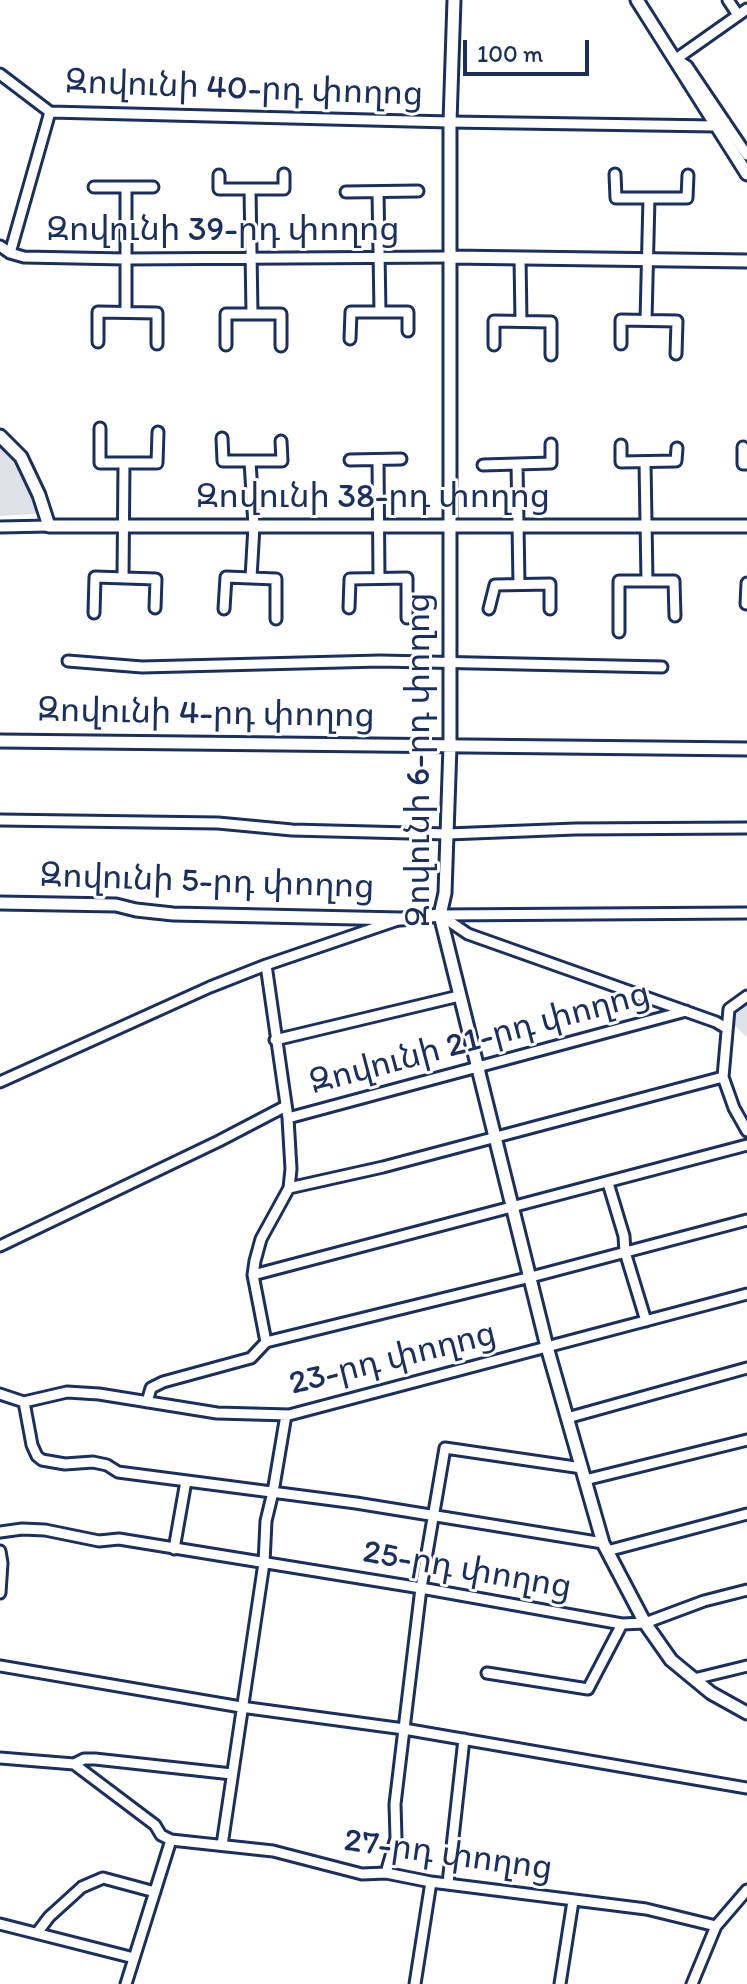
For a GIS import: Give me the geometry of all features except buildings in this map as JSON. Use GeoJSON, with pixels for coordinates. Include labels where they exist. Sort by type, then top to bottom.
{"type":"FeatureCollection","features":[{"type":"Feature","properties":{"kind":"street","name":"Զովունի 6-րդ փողոց"},"geometry":{"type":"LineString","coordinates":[[454,0],[450,122],[450,746],[445,893],[440,915],[547,1347],[605,1547],[645,1623],[671,1660],[711,1693],[747,1713]]}},
{"type":"Feature","properties":{"kind":"street"},"geometry":{"type":"LineString","coordinates":[[637,0],[720,124],[747,174]]}},
{"type":"Feature","properties":{"kind":"street"},"geometry":{"type":"LineString","coordinates":[[676,59],[743,12],[728,0]]}},
{"type":"Feature","properties":{"kind":"street","name":"Զովունի 40-րդ փողոց"},"geometry":{"type":"LineString","coordinates":[[0,74],[50,112],[450,122],[720,124]]}},
{"type":"Feature","properties":{"kind":"street"},"geometry":{"type":"LineString","coordinates":[[10,253],[50,112]]}},
{"type":"Feature","properties":{"kind":"street"},"geometry":{"type":"LineString","coordinates":[[720,124],[747,155]]}},
{"type":"Feature","properties":{"kind":"street"},"geometry":{"type":"LineString","coordinates":[[219,175],[219,189],[284,189],[284,174]]}},
{"type":"Feature","properties":{"kind":"street"},"geometry":{"type":"LineString","coordinates":[[615,174],[616,198],[687,198],[688,175]]}},
{"type":"Feature","properties":{"kind":"street"},"geometry":{"type":"LineString","coordinates":[[94,187],[153,187]]}},
{"type":"Feature","properties":{"kind":"street"},"geometry":{"type":"LineString","coordinates":[[126,187],[126,312]]}},
{"type":"Feature","properties":{"kind":"street"},"geometry":{"type":"LineString","coordinates":[[250,189],[252,314]]}},
{"type":"Feature","properties":{"kind":"street"},"geometry":{"type":"LineString","coordinates":[[346,192],[418,191]]}},
{"type":"Feature","properties":{"kind":"street"},"geometry":{"type":"LineString","coordinates":[[378,192],[380,312]]}},
{"type":"Feature","properties":{"kind":"street"},"geometry":{"type":"LineString","coordinates":[[646,320],[649,198]]}},
{"type":"Feature","properties":{"kind":"street","name":"Զովունի 39-րդ փողոց"},"geometry":{"type":"LineString","coordinates":[[0,246],[24,257],[450,257]]}},
{"type":"Feature","properties":{"kind":"street"},"geometry":{"type":"LineString","coordinates":[[450,257],[747,261]]}},
{"type":"Feature","properties":{"kind":"street"},"geometry":{"type":"LineString","coordinates":[[520,258],[521,321]]}},
{"type":"Feature","properties":{"kind":"street"},"geometry":{"type":"LineString","coordinates":[[98,342],[98,312],[157,313],[157,344]]}},
{"type":"Feature","properties":{"kind":"street"},"geometry":{"type":"LineString","coordinates":[[350,339],[351,312],[408,312],[408,331]]}},
{"type":"Feature","properties":{"kind":"street"},"geometry":{"type":"LineString","coordinates":[[226,345],[226,314],[281,314],[281,346]]}},
{"type":"Feature","properties":{"kind":"street"},"geometry":{"type":"LineString","coordinates":[[621,344],[621,320],[677,321],[676,354]]}},
{"type":"Feature","properties":{"kind":"street"},"geometry":{"type":"LineString","coordinates":[[494,345],[494,321],[551,322],[551,355]]}},
{"type":"Feature","properties":{"kind":"street"},"geometry":{"type":"LineString","coordinates":[[100,428],[100,463],[157,463],[158,432]]}},
{"type":"Feature","properties":{"kind":"street"},"geometry":{"type":"LineString","coordinates":[[0,436],[21,457],[49,526]]}},
{"type":"Feature","properties":{"kind":"street"},"geometry":{"type":"LineString","coordinates":[[222,438],[223,461],[282,461],[281,441]]}},
{"type":"Feature","properties":{"kind":"street"},"geometry":{"type":"LineString","coordinates":[[483,465],[551,463],[551,444]]}},
{"type":"Feature","properties":{"kind":"street"},"geometry":{"type":"LineString","coordinates":[[621,445],[621,462],[676,461],[677,448]]}},
{"type":"Feature","properties":{"kind":"street"},"geometry":{"type":"LineString","coordinates":[[743,447],[743,464],[747,464]]}},
{"type":"Feature","properties":{"kind":"street"},"geometry":{"type":"LineString","coordinates":[[350,460],[401,459]]}},
{"type":"Feature","properties":{"kind":"street"},"geometry":{"type":"LineString","coordinates":[[378,460],[379,578]]}},
{"type":"Feature","properties":{"kind":"street"},"geometry":{"type":"LineString","coordinates":[[250,461],[254,526],[251,578]]}},
{"type":"Feature","properties":{"kind":"street"},"geometry":{"type":"LineString","coordinates":[[645,462],[647,581]]}},
{"type":"Feature","properties":{"kind":"street"},"geometry":{"type":"LineString","coordinates":[[123,578],[124,463]]}},
{"type":"Feature","properties":{"kind":"street"},"geometry":{"type":"LineString","coordinates":[[517,464],[519,584]]}},
{"type":"Feature","properties":{"kind":"street","name":"Զովունի 38-րդ փողոց"},"geometry":{"type":"LineString","coordinates":[[0,527],[747,526]]}},
{"type":"Feature","properties":{"kind":"street"},"geometry":{"type":"LineString","coordinates":[[94,613],[95,577],[156,579],[155,608]]}},
{"type":"Feature","properties":{"kind":"street"},"geometry":{"type":"LineString","coordinates":[[224,609],[226,577],[276,579],[276,619]]}},
{"type":"Feature","properties":{"kind":"street"},"geometry":{"type":"LineString","coordinates":[[349,608],[350,579],[407,578],[407,618]]}},
{"type":"Feature","properties":{"kind":"street"},"geometry":{"type":"LineString","coordinates":[[619,632],[619,581],[674,581],[675,616]]}},
{"type":"Feature","properties":{"kind":"street"},"geometry":{"type":"LineString","coordinates":[[746,604],[747,583]]}},
{"type":"Feature","properties":{"kind":"street"},"geometry":{"type":"LineString","coordinates":[[489,609],[495,585],[519,584],[550,584],[550,609]]}},
{"type":"Feature","properties":{"kind":"street"},"geometry":{"type":"LineString","coordinates":[[68,661],[142,667],[334,662],[662,667]]}},
{"type":"Feature","properties":{"kind":"street","name":"Զովունի 4-րդ փողոց"},"geometry":{"type":"LineString","coordinates":[[0,741],[747,749]]}},
{"type":"Feature","properties":{"kind":"street"},"geometry":{"type":"LineString","coordinates":[[0,820],[218,823],[292,830],[448,834],[575,829],[747,828]]}},
{"type":"Feature","properties":{"kind":"street","name":"Զովունի 5-րդ փողոց"},"geometry":{"type":"LineString","coordinates":[[0,903],[116,905],[173,914],[401,919],[440,915],[747,913]]}},
{"type":"Feature","properties":{"kind":"street"},"geometry":{"type":"LineString","coordinates":[[440,915],[468,934],[726,1028]]}},
{"type":"Feature","properties":{"kind":"street"},"geometry":{"type":"LineString","coordinates":[[0,1082],[104,1033],[266,965],[401,919]]}},
{"type":"Feature","properties":{"kind":"street"},"geometry":{"type":"LineString","coordinates":[[266,965],[288,1118],[291,1169],[289,1188],[261,1239],[253,1275],[266,1342]]}},
{"type":"Feature","properties":{"kind":"street"},"geometry":{"type":"LineString","coordinates":[[275,1040],[459,996]]}},
{"type":"Feature","properties":{"kind":"street"},"geometry":{"type":"LineString","coordinates":[[747,996],[729,1009],[723,1077],[734,1108],[747,1131]]}},
{"type":"Feature","properties":{"kind":"street","name":"Զովունի 21-րդ փողոց"},"geometry":{"type":"LineString","coordinates":[[288,1118],[686,1011]]}},
{"type":"Feature","properties":{"kind":"street"},"geometry":{"type":"LineString","coordinates":[[289,1188],[723,1077]]}},
{"type":"Feature","properties":{"kind":"street"},"geometry":{"type":"LineString","coordinates":[[0,1246],[286,1106]]}},
{"type":"Feature","properties":{"kind":"street"},"geometry":{"type":"LineString","coordinates":[[253,1275],[747,1145]]}},
{"type":"Feature","properties":{"kind":"street"},"geometry":{"type":"LineString","coordinates":[[608,1183],[646,1321]]}},
{"type":"Feature","properties":{"kind":"street"},"geometry":{"type":"LineString","coordinates":[[147,1402],[151,1388],[251,1358],[266,1342],[747,1220]]}},
{"type":"Feature","properties":{"kind":"street","name":"23-րդ փողոց"},"geometry":{"type":"LineString","coordinates":[[24,1402],[67,1392],[99,1394],[217,1413],[286,1415],[747,1294]]}},
{"type":"Feature","properties":{"kind":"street"},"geometry":{"type":"LineString","coordinates":[[567,1418],[747,1368]]}},
{"type":"Feature","properties":{"kind":"street"},"geometry":{"type":"LineString","coordinates":[[0,1394],[24,1402],[37,1456],[42,1460],[65,1464],[93,1462],[107,1465],[118,1472],[433,1515],[605,1547],[747,1514]]}},
{"type":"Feature","properties":{"kind":"street"},"geometry":{"type":"LineString","coordinates":[[222,1845],[264,1563],[266,1521],[286,1415]]}},
{"type":"Feature","properties":{"kind":"street"},"geometry":{"type":"LineString","coordinates":[[386,1873],[396,1838],[395,1804],[421,1588],[445,1448],[584,1474],[747,1440]]}},
{"type":"Feature","properties":{"kind":"street"},"geometry":{"type":"LineString","coordinates":[[174,1549],[186,1481]]}},
{"type":"Feature","properties":{"kind":"street","name":"25-րդ փողոց"},"geometry":{"type":"LineString","coordinates":[[0,1532],[45,1530],[99,1541],[119,1539],[622,1624],[645,1623],[704,1601],[747,1590]]}},
{"type":"Feature","properties":{"kind":"street"},"geometry":{"type":"LineString","coordinates":[[0,1551],[0,1593]]}},
{"type":"Feature","properties":{"kind":"street"},"geometry":{"type":"LineString","coordinates":[[487,1673],[588,1689],[622,1624]]}},
{"type":"Feature","properties":{"kind":"street"},"geometry":{"type":"LineString","coordinates":[[0,1666],[241,1707],[404,1729],[747,1788]]}},
{"type":"Feature","properties":{"kind":"street"},"geometry":{"type":"LineString","coordinates":[[694,1679],[747,1666]]}},
{"type":"Feature","properties":{"kind":"street"},"geometry":{"type":"LineString","coordinates":[[448,1883],[464,1739]]}},
{"type":"Feature","properties":{"kind":"street"},"geometry":{"type":"LineString","coordinates":[[0,1758],[74,1764],[84,1759],[95,1759],[232,1774]]}},
{"type":"Feature","properties":{"kind":"street"},"geometry":{"type":"LineString","coordinates":[[74,1764],[171,1840],[126,1984]]}},
{"type":"Feature","properties":{"kind":"street","name":"27-րդ փողոց"},"geometry":{"type":"LineString","coordinates":[[171,1840],[273,1851],[362,1874],[386,1873],[431,1882],[646,1909],[716,1926]]}},
{"type":"Feature","properties":{"kind":"street"},"geometry":{"type":"LineString","coordinates":[[37,1933],[49,1917],[82,1887],[103,1878],[155,1892]]}},
{"type":"Feature","properties":{"kind":"street"},"geometry":{"type":"LineString","coordinates":[[415,1984],[431,1882]]}},
{"type":"Feature","properties":{"kind":"street"},"geometry":{"type":"LineString","coordinates":[[692,1984],[716,1926],[747,1890]]}},
{"type":"Feature","properties":{"kind":"street"},"geometry":{"type":"LineString","coordinates":[[560,1984],[573,1901]]}},
{"type":"Feature","properties":{"kind":"street"},"geometry":{"type":"LineString","coordinates":[[0,1924],[134,1958]]}},
{"type":"Feature","properties":{"kind":"shaded area"},"geometry":{"type":"Polygon","coordinates":[[[0,441],[22,467],[31,488],[36,514],[0,516],[0,441]]]}},
{"type":"Feature","properties":{"kind":"shaded area"},"geometry":{"type":"Polygon","coordinates":[[[747,1005],[747,1037],[734,1025],[734,1014],[747,1005]]]}}]}
